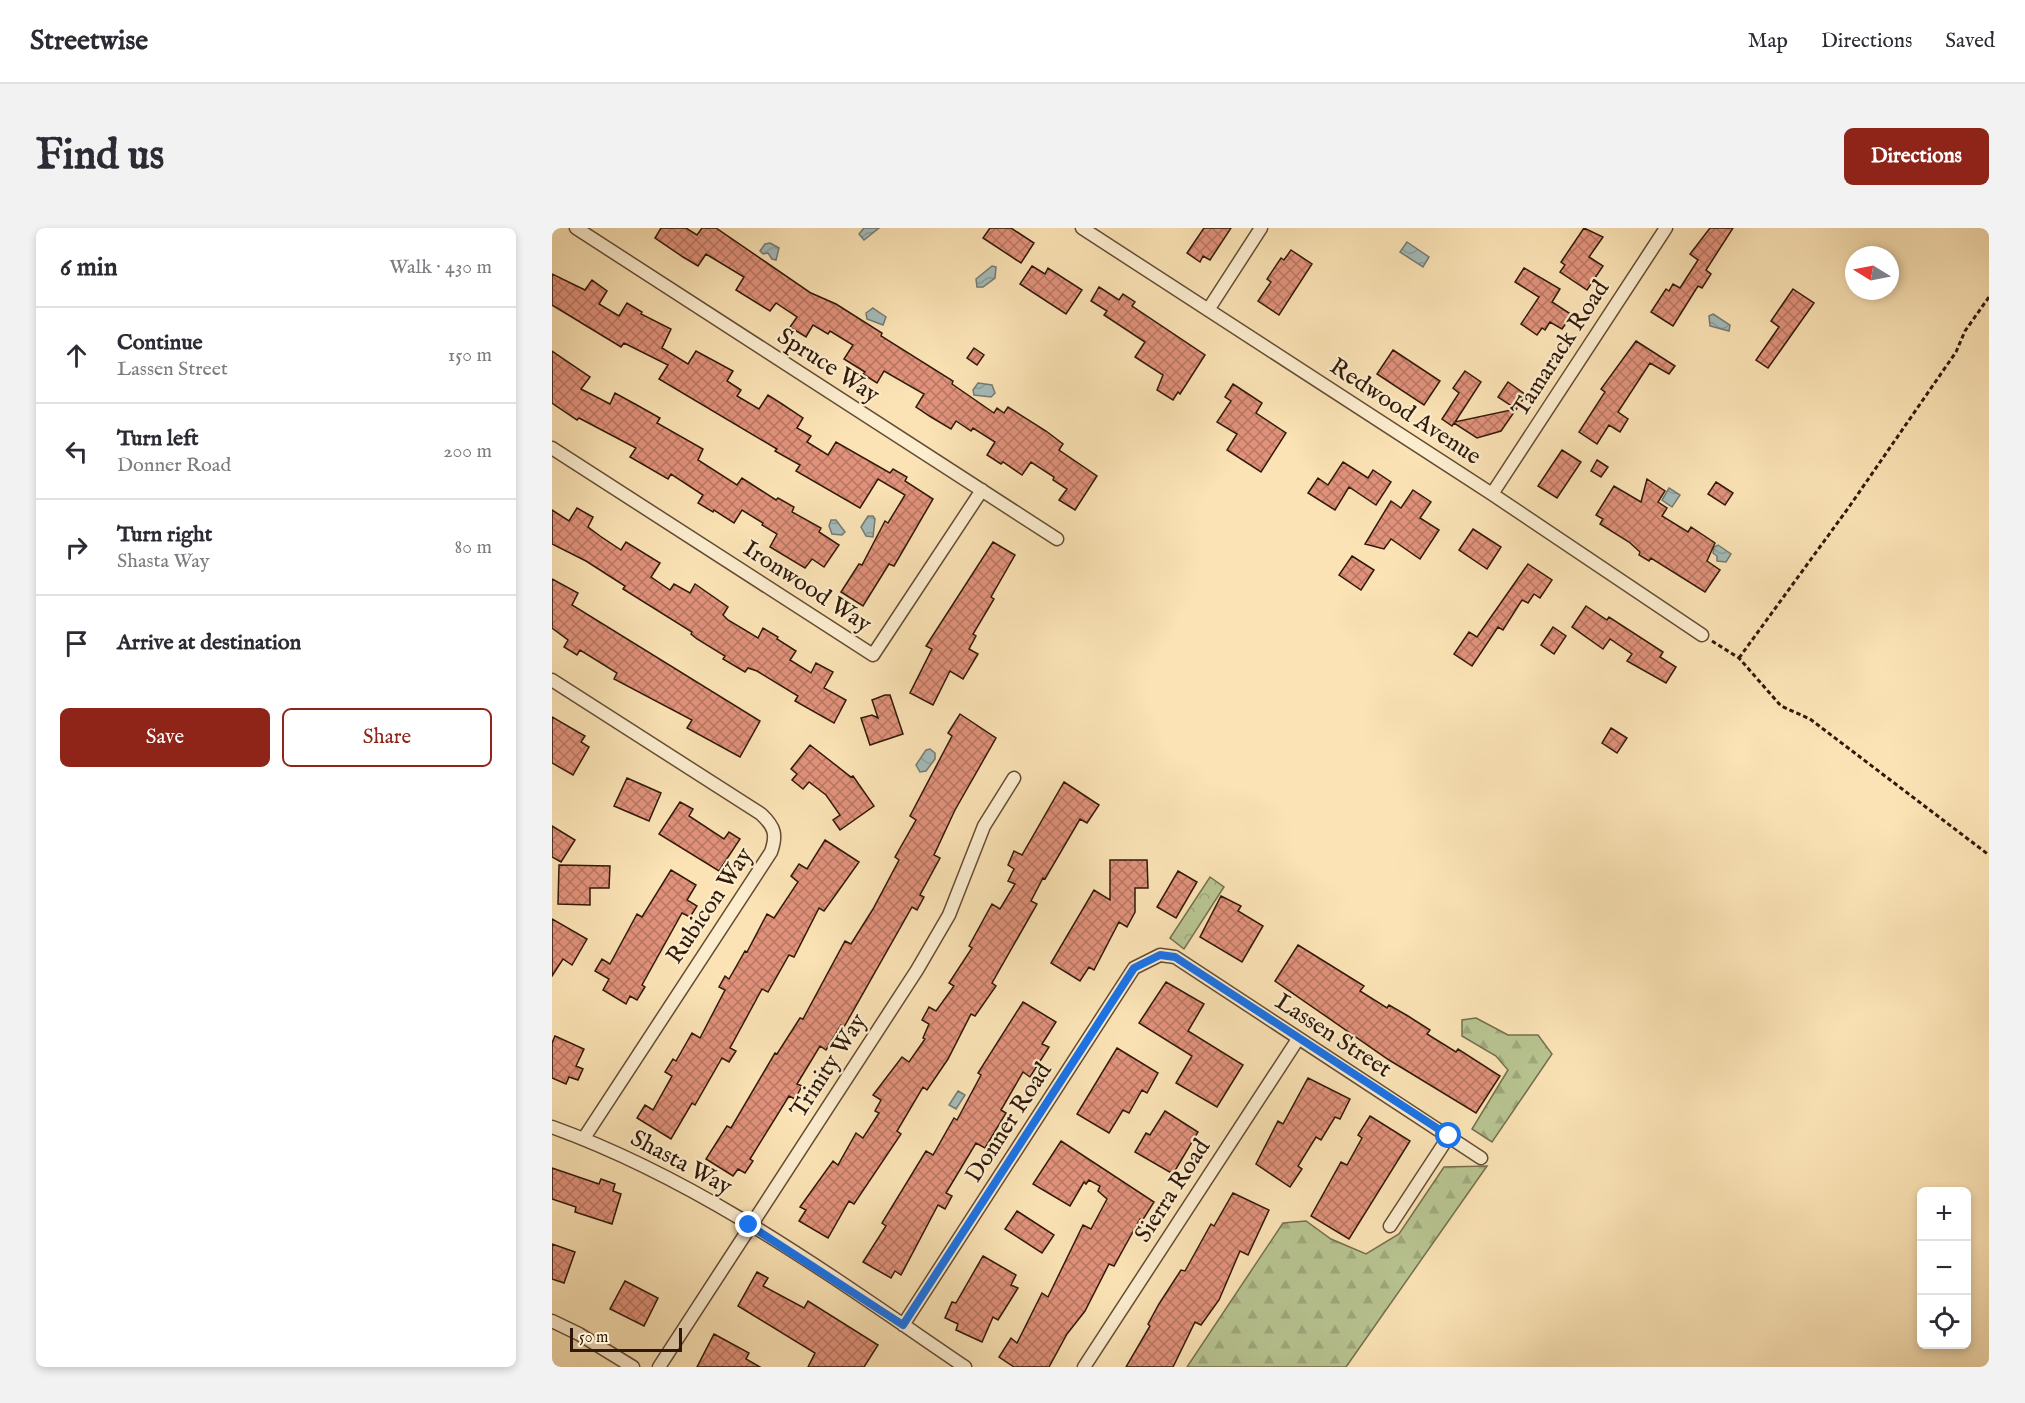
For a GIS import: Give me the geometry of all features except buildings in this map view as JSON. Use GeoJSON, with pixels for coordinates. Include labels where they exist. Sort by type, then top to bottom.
{"type":"FeatureCollection","features":[{"type":"Feature","properties":{"kind":"street","name":"Spruce Way"},"geometry":{"type":"LineString","coordinates":[[576,228],[1057,539]]}},
{"type":"Feature","properties":{"kind":"street","name":"Redwood Avenue"},"geometry":{"type":"LineString","coordinates":[[1082,228],[1491,494],[1702,635]]}},
{"type":"Feature","properties":{"kind":"street"},"geometry":{"type":"LineString","coordinates":[[1208,310],[1261,228]]}},
{"type":"Feature","properties":{"kind":"street","name":"Tamarack Road"},"geometry":{"type":"LineString","coordinates":[[1491,494],[1666,228]]}},
{"type":"Feature","properties":{"kind":"street","name":"Ironwood Way"},"geometry":{"type":"LineString","coordinates":[[552,448],[873,655],[982,490]]}},
{"type":"Feature","properties":{"kind":"street","name":"Rubicon Way"},"geometry":{"type":"LineString","coordinates":[[552,680],[761,814],[772,823],[777,837],[771,852],[584,1138]]}},
{"type":"Feature","properties":{"kind":"street","name":"Trinity Way"},"geometry":{"type":"LineString","coordinates":[[659,1367],[749,1225],[917,970],[949,915],[984,826],[1014,778]]}},
{"type":"Feature","properties":{"kind":"street","name":"Lassen Street"},"geometry":{"type":"LineString","coordinates":[[1160,955],[1175,957],[1481,1158]]}},
{"type":"Feature","properties":{"kind":"street","name":"Donner Road"},"geometry":{"type":"LineString","coordinates":[[903,1325],[1134,968],[1160,955]]}},
{"type":"Feature","properties":{"kind":"street","name":"Sierra Road"},"geometry":{"type":"LineString","coordinates":[[1084,1367],[1298,1039]]}},
{"type":"Feature","properties":{"kind":"street","name":"Shasta Way"},"geometry":{"type":"LineString","coordinates":[[552,1127],[584,1138],[674,1179],[749,1225],[965,1367]]}},
{"type":"Feature","properties":{"kind":"street"},"geometry":{"type":"LineString","coordinates":[[1390,1226],[1449,1136]]}},
{"type":"Feature","properties":{"kind":"street"},"geometry":{"type":"LineString","coordinates":[[552,1321],[579,1334],[633,1367]]}},
{"type":"Feature","properties":{"kind":"path"},"geometry":{"type":"LineString","coordinates":[[1739,658],[1849,507],[1956,352],[1965,332],[1989,297]]}},
{"type":"Feature","properties":{"kind":"path"},"geometry":{"type":"LineString","coordinates":[[1702,635],[1739,658],[1781,706],[1810,719],[1989,855]]}},
{"type":"Feature","properties":{"kind":"green space"},"geometry":{"type":"Polygon","coordinates":[[[1210,877],[1224,887],[1184,949],[1170,938],[1210,877]]]}},
{"type":"Feature","properties":{"kind":"green space"},"geometry":{"type":"Polygon","coordinates":[[[1476,1018],[1508,1035],[1538,1035],[1552,1054],[1492,1142],[1472,1129],[1508,1070],[1496,1056],[1462,1036],[1462,1020],[1476,1018]]]}},
{"type":"Feature","properties":{"kind":"green space"},"geometry":{"type":"Polygon","coordinates":[[[1487,1166],[1346,1367],[1187,1367],[1283,1223],[1306,1221],[1331,1239],[1366,1254],[1399,1234],[1444,1167],[1487,1166]]]}},
{"type":"Feature","properties":{"kind":"water"},"geometry":{"type":"Polygon","coordinates":[[[864,228],[879,228],[864,240],[859,234],[864,228]]]}},
{"type":"Feature","properties":{"kind":"water"},"geometry":{"type":"Polygon","coordinates":[[[1407,242],[1429,257],[1423,267],[1400,252],[1407,242]]]}},
{"type":"Feature","properties":{"kind":"water"},"geometry":{"type":"Polygon","coordinates":[[[770,243],[779,248],[776,260],[772,259],[768,253],[763,254],[760,251],[765,244],[770,243]]]}},
{"type":"Feature","properties":{"kind":"water"},"geometry":{"type":"Polygon","coordinates":[[[992,266],[996,267],[995,278],[983,287],[977,287],[976,279],[992,266]]]}},
{"type":"Feature","properties":{"kind":"water"},"geometry":{"type":"Polygon","coordinates":[[[873,308],[886,317],[883,325],[867,319],[866,313],[873,308]]]}},
{"type":"Feature","properties":{"kind":"water"},"geometry":{"type":"Polygon","coordinates":[[[1713,314],[1730,325],[1729,331],[1710,326],[1709,316],[1713,314]]]}},
{"type":"Feature","properties":{"kind":"water"},"geometry":{"type":"Polygon","coordinates":[[[978,383],[992,385],[995,393],[991,397],[974,395],[973,390],[978,383]]]}},
{"type":"Feature","properties":{"kind":"water"},"geometry":{"type":"Polygon","coordinates":[[[1669,488],[1680,495],[1672,507],[1662,500],[1669,488]]]}},
{"type":"Feature","properties":{"kind":"water"},"geometry":{"type":"Polygon","coordinates":[[[868,516],[873,516],[875,519],[873,537],[866,536],[861,527],[868,516]]]}},
{"type":"Feature","properties":{"kind":"water"},"geometry":{"type":"Polygon","coordinates":[[[831,520],[836,520],[845,532],[842,535],[832,534],[829,526],[831,520]]]}},
{"type":"Feature","properties":{"kind":"water"},"geometry":{"type":"Polygon","coordinates":[[[1718,545],[1731,554],[1726,562],[1717,561],[1717,556],[1713,553],[1714,547],[1718,545]]]}},
{"type":"Feature","properties":{"kind":"water"},"geometry":{"type":"Polygon","coordinates":[[[930,749],[935,753],[935,759],[926,771],[920,772],[916,765],[926,750],[930,749]]]}},
{"type":"Feature","properties":{"kind":"water"},"geometry":{"type":"Polygon","coordinates":[[[958,1091],[965,1095],[956,1109],[949,1105],[958,1091]]]}},
{"type":"Feature","properties":{"kind":"route"},"geometry":{"type":"LineString","coordinates":[[749,1225],[903,1325],[1134,968],[1160,955],[1175,957],[1449,1136]]}}]}
